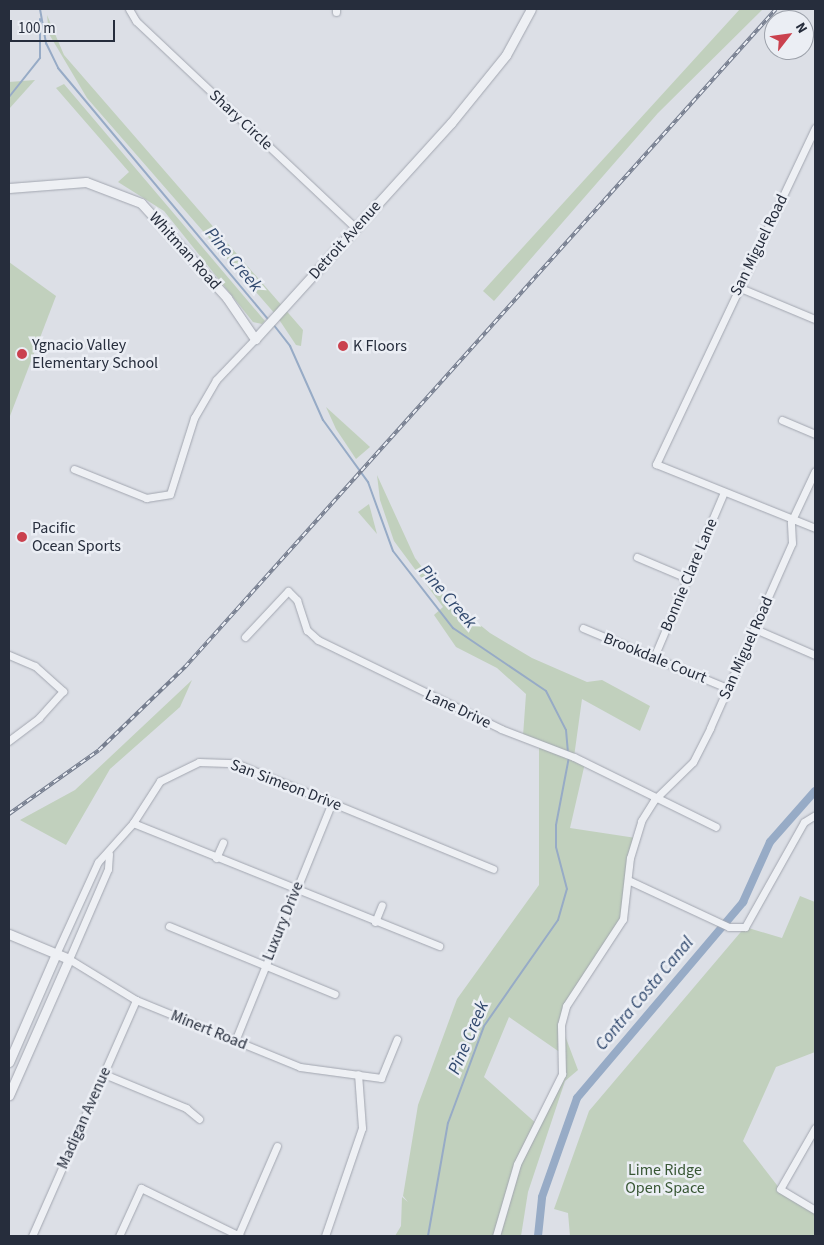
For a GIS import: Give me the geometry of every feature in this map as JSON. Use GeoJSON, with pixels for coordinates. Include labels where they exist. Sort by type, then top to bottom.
{"type":"FeatureCollection","features":[{"type":"Feature","properties":{"kind":"street","name":"Shary Circle"},"geometry":{"type":"LineString","coordinates":[[129,9],[136,21],[356,228]]}},
{"type":"Feature","properties":{"kind":"street","name":"Detroit Avenue"},"geometry":{"type":"LineString","coordinates":[[74,469],[157,499],[170,494],[194,418],[216,380],[356,228],[496,68],[531,9]]}},
{"type":"Feature","properties":{"kind":"street","name":"San Miguel Road"},"geometry":{"type":"LineString","coordinates":[[496,1236],[517,1164],[562,1074],[561,1025],[566,1006],[623,919],[628,880],[640,821],[654,800],[693,762],[755,629],[792,543],[791,522],[656,464],[738,288],[815,131]]}},
{"type":"Feature","properties":{"kind":"street","name":"Whitman Road"},"geometry":{"type":"LineString","coordinates":[[9,188],[86,182],[141,203],[227,298],[255,339]]}},
{"type":"Feature","properties":{"kind":"street"},"geometry":{"type":"LineString","coordinates":[[738,288],[815,319]]}},
{"type":"Feature","properties":{"kind":"street"},"geometry":{"type":"LineString","coordinates":[[782,420],[815,434]]}},
{"type":"Feature","properties":{"kind":"street"},"geometry":{"type":"LineString","coordinates":[[815,471],[791,522],[815,528]]}},
{"type":"Feature","properties":{"kind":"street","name":"Bonnie Clare Lane"},"geometry":{"type":"LineString","coordinates":[[654,657],[724,492]]}},
{"type":"Feature","properties":{"kind":"street"},"geometry":{"type":"LineString","coordinates":[[637,557],[687,578]]}},
{"type":"Feature","properties":{"kind":"street","name":"Lane Drive"},"geometry":{"type":"LineString","coordinates":[[245,637],[288,591],[297,600],[307,630],[318,640],[501,729],[574,757],[654,800],[716,827]]}},
{"type":"Feature","properties":{"kind":"street","name":"Brookdale Court"},"geometry":{"type":"LineString","coordinates":[[582,628],[727,688]]}},
{"type":"Feature","properties":{"kind":"street"},"geometry":{"type":"LineString","coordinates":[[755,629],[815,655]]}},
{"type":"Feature","properties":{"kind":"street"},"geometry":{"type":"LineString","coordinates":[[9,655],[35,666],[63,691],[40,718],[9,741]]}},
{"type":"Feature","properties":{"kind":"street","name":"San Simeon Drive"},"geometry":{"type":"LineString","coordinates":[[9,1062],[98,862],[109,854],[133,823],[160,781],[199,762],[235,763],[493,869]]}},
{"type":"Feature","properties":{"kind":"street","name":"Luxury Drive"},"geometry":{"type":"LineString","coordinates":[[235,1041],[294,891],[332,802]]}},
{"type":"Feature","properties":{"kind":"street"},"geometry":{"type":"LineString","coordinates":[[628,880],[729,927],[745,927],[753,918],[804,822],[815,815]]}},
{"type":"Feature","properties":{"kind":"street"},"geometry":{"type":"LineString","coordinates":[[133,823],[294,891],[439,946]]}},
{"type":"Feature","properties":{"kind":"street"},"geometry":{"type":"LineString","coordinates":[[216,858],[224,842]]}},
{"type":"Feature","properties":{"kind":"street","name":"San Simeon Drive"},"geometry":{"type":"LineString","coordinates":[[9,1095],[108,869],[109,854]]}},
{"type":"Feature","properties":{"kind":"street"},"geometry":{"type":"LineString","coordinates":[[375,922],[382,905]]}},
{"type":"Feature","properties":{"kind":"street"},"geometry":{"type":"LineString","coordinates":[[169,926],[335,994]]}},
{"type":"Feature","properties":{"kind":"street","name":"Minert Road"},"geometry":{"type":"LineString","coordinates":[[9,934],[69,959],[136,1000],[300,1067],[381,1078],[397,1039]]}},
{"type":"Feature","properties":{"kind":"street","name":"Madigan Avenue"},"geometry":{"type":"LineString","coordinates":[[32,1236],[136,1000]]}},
{"type":"Feature","properties":{"kind":"street"},"geometry":{"type":"LineString","coordinates":[[104,1074],[186,1108],[199,1119]]}},
{"type":"Feature","properties":{"kind":"street"},"geometry":{"type":"LineString","coordinates":[[325,1236],[362,1128],[358,1074]]}},
{"type":"Feature","properties":{"kind":"street"},"geometry":{"type":"LineString","coordinates":[[815,1128],[780,1189],[815,1210]]}},
{"type":"Feature","properties":{"kind":"street"},"geometry":{"type":"LineString","coordinates":[[119,1236],[141,1188],[239,1236],[277,1146]]}},
{"type":"Feature","properties":{"kind":"green space"},"geometry":{"type":"Polygon","coordinates":[[[740,9],[763,9],[658,113],[494,301],[483,291],[740,9]]]}},
{"type":"Feature","properties":{"kind":"green space"},"geometry":{"type":"Polygon","coordinates":[[[47,15],[64,55],[303,330],[301,346],[296,345],[276,315],[87,98],[49,34],[47,15]]]}},
{"type":"Feature","properties":{"kind":"green space"},"geometry":{"type":"Polygon","coordinates":[[[35,80],[9,109],[9,82],[35,80]]]}},
{"type":"Feature","properties":{"kind":"green space"},"geometry":{"type":"Polygon","coordinates":[[[64,84],[265,321],[262,324],[253,322],[164,211],[118,182],[129,172],[56,88],[64,84]]]}},
{"type":"Feature","properties":{"kind":"green space","name":"Ygnacio Valley Elementary School"},"geometry":{"type":"Polygon","coordinates":[[[9,262],[56,296],[10,416],[9,415],[9,262]]]}},
{"type":"Feature","properties":{"kind":"green space"},"geometry":{"type":"Polygon","coordinates":[[[326,407],[370,447],[356,459],[336,429],[326,407]]]}},
{"type":"Feature","properties":{"kind":"green space"},"geometry":{"type":"Polygon","coordinates":[[[377,475],[415,558],[443,595],[490,633],[532,658],[587,682],[602,680],[650,706],[640,731],[582,699],[574,757],[585,763],[570,828],[636,838],[623,919],[566,1006],[561,1025],[578,1070],[565,1081],[528,1192],[521,1236],[395,1236],[401,1226],[402,1197],[408,1202],[403,1196],[418,1105],[457,999],[539,885],[539,742],[523,736],[526,694],[497,668],[456,647],[434,615],[443,607],[394,541],[380,500],[377,475]],[[509,1017],[484,1077],[538,1125],[562,1074],[561,1053],[509,1017]]]}},
{"type":"Feature","properties":{"kind":"green space"},"geometry":{"type":"Polygon","coordinates":[[[369,504],[377,534],[358,512],[369,504]]]}},
{"type":"Feature","properties":{"kind":"green space"},"geometry":{"type":"Polygon","coordinates":[[[192,680],[180,707],[110,769],[66,845],[20,820],[75,790],[192,680]]]}},
{"type":"Feature","properties":{"kind":"green space","name":"Lime Ridge Open Space"},"geometry":{"type":"Polygon","coordinates":[[[800,896],[815,902],[815,1052],[776,1067],[743,1141],[780,1189],[815,1210],[815,1236],[570,1236],[568,1213],[554,1209],[589,1111],[745,927],[782,938],[800,896]]]}},
{"type":"Feature","properties":{"kind":"waterway","name":"Pine Creek"},"geometry":{"type":"LineString","coordinates":[[40,9],[46,43],[58,68],[268,319]]}},
{"type":"Feature","properties":{"kind":"waterway"},"geometry":{"type":"LineString","coordinates":[[9,97],[40,58],[40,19]]}},
{"type":"Feature","properties":{"kind":"waterway","name":"Pine Creek"},"geometry":{"type":"LineString","coordinates":[[273,324],[290,346],[323,420],[368,482],[393,551],[453,628],[546,691],[566,730],[568,752]]}},
{"type":"Feature","properties":{"kind":"waterway","name":"Pine Creek"},"geometry":{"type":"LineString","coordinates":[[428,1236],[448,1123],[484,1026],[558,920],[567,889],[556,847],[556,825],[569,757]]}},
{"type":"Feature","properties":{"kind":"waterway","name":"Contra Costa Canal"},"geometry":{"type":"LineString","coordinates":[[538,1236],[542,1197],[577,1098],[743,902],[770,842],[815,791]]}},
{"type":"Feature","properties":{"kind":"railway"},"geometry":{"type":"LineString","coordinates":[[9,814],[99,750],[185,667],[776,9]]}},
{"type":"Feature","properties":{"kind":"place","name":"K Floors"},"geometry":{"type":"Point","coordinates":[343,346]}},
{"type":"Feature","properties":{"kind":"place","name":"Ygnacio Valley Elementary School"},"geometry":{"type":"Point","coordinates":[22,354]}},
{"type":"Feature","properties":{"kind":"place","name":"Pacific Ocean Sports"},"geometry":{"type":"Point","coordinates":[22,537]}}]}
